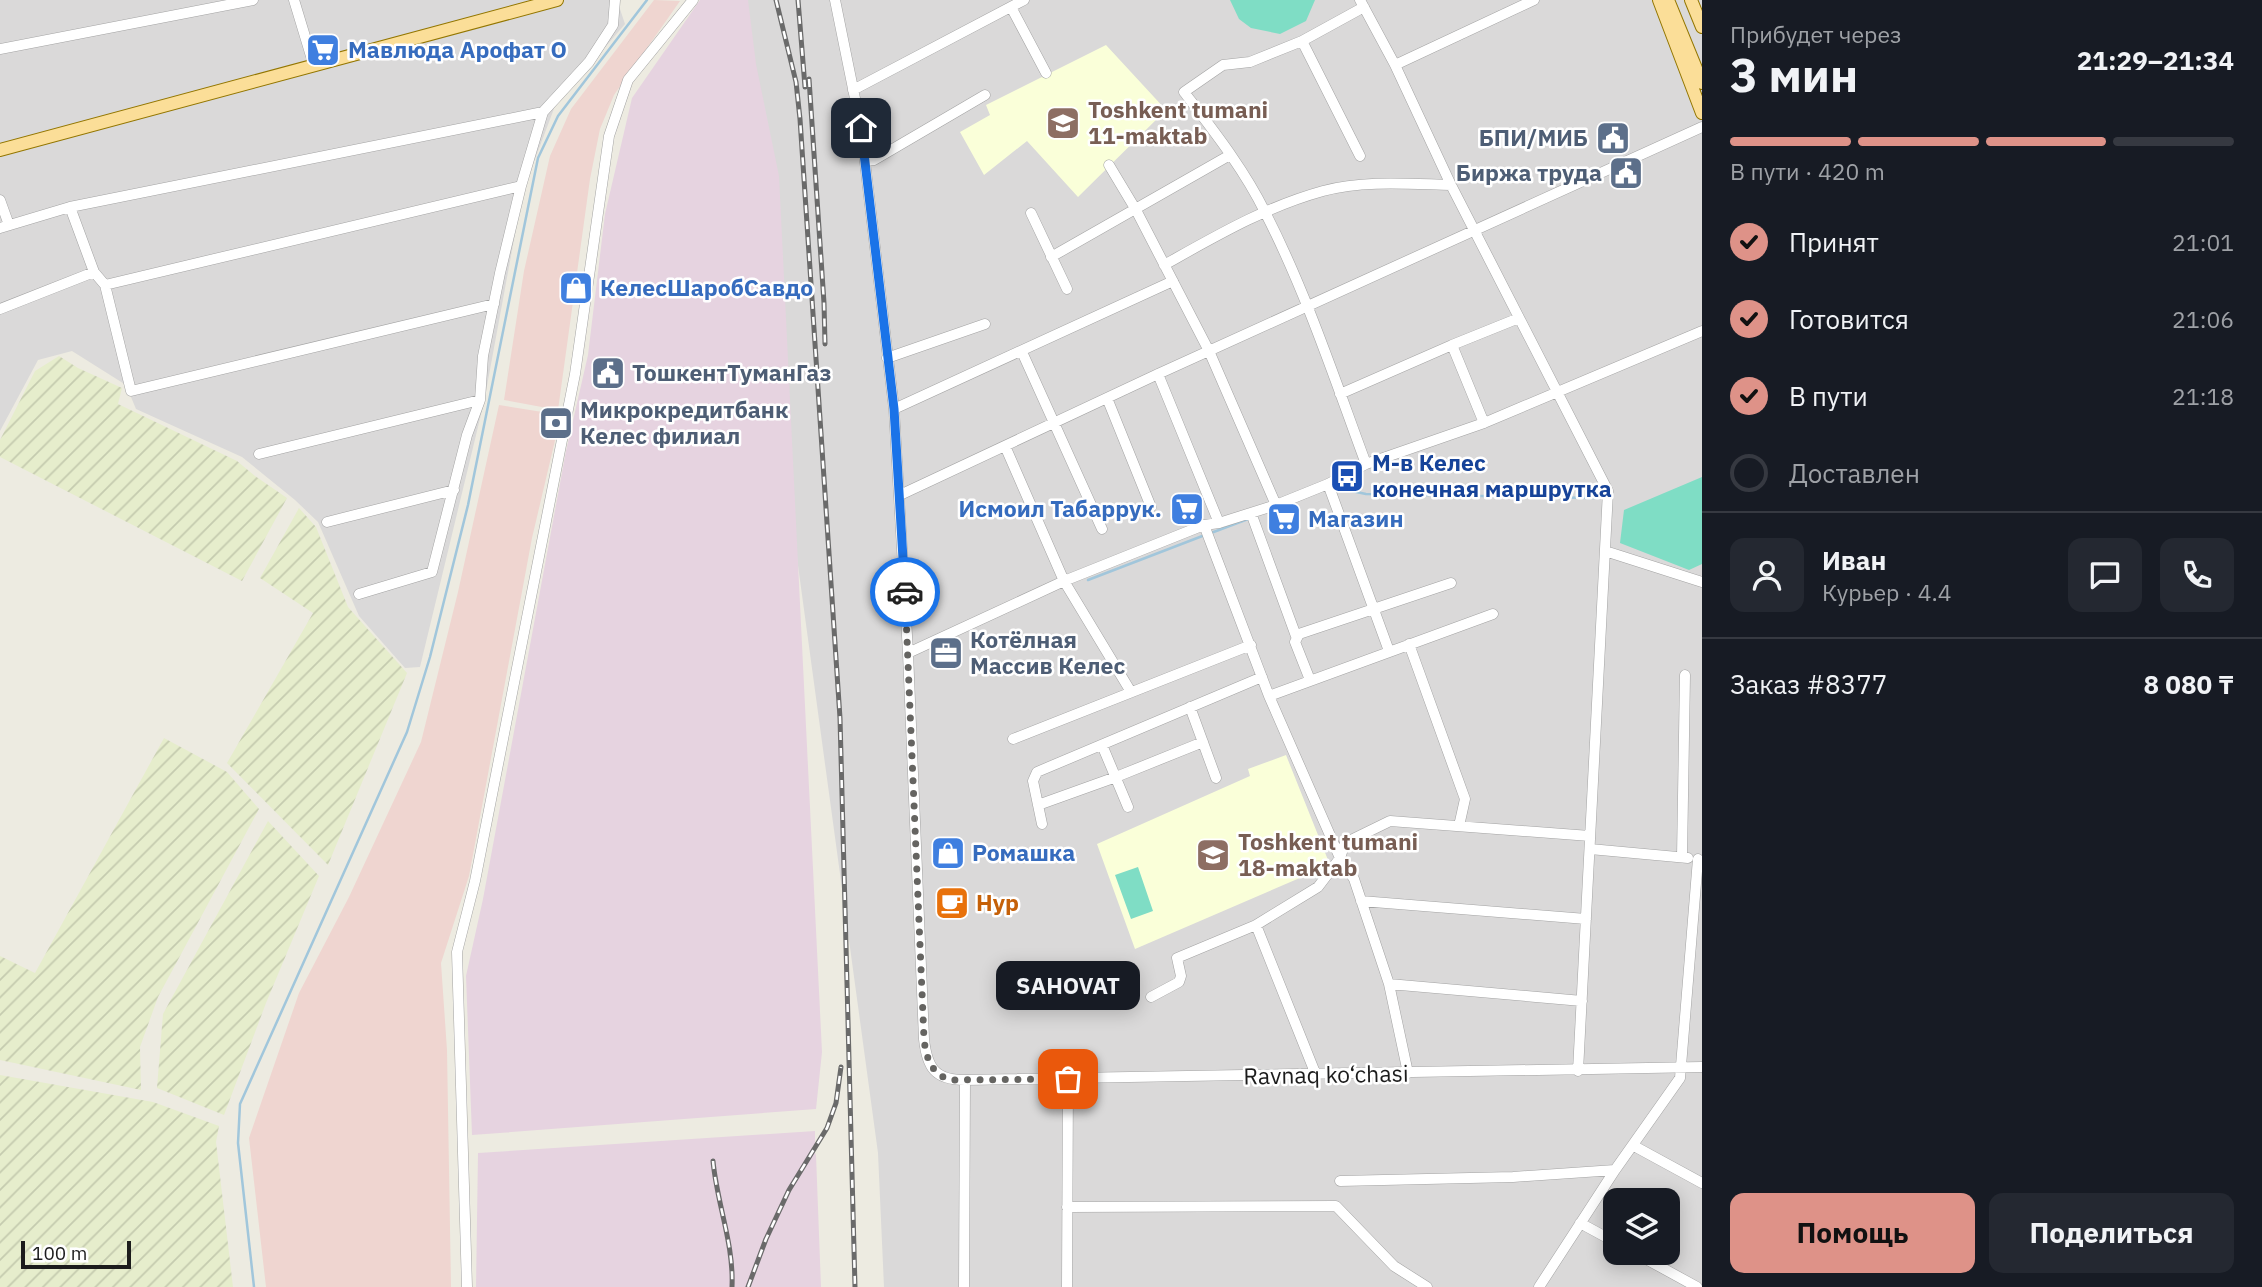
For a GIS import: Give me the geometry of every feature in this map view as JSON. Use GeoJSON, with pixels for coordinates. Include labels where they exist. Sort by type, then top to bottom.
{"type":"FeatureCollection","features":[{"type":"Feature","properties":{"kind":"main road"},"geometry":{"type":"LineString","coordinates":[[0,150],[557,0]]}},
{"type":"Feature","properties":{"kind":"main road"},"geometry":{"type":"LineString","coordinates":[[1659,0],[1702,113]]}},
{"type":"Feature","properties":{"kind":"main road"},"geometry":{"type":"LineString","coordinates":[[1668,0],[1702,83]]}},
{"type":"Feature","properties":{"kind":"main road"},"geometry":{"type":"LineString","coordinates":[[1675,0],[1702,65]]}},
{"type":"Feature","properties":{"kind":"main road"},"geometry":{"type":"LineString","coordinates":[[1691,0],[1702,27]]}},
{"type":"Feature","properties":{"kind":"street"},"geometry":{"type":"LineString","coordinates":[[0,48],[253,0]]}},
{"type":"Feature","properties":{"kind":"street"},"geometry":{"type":"LineString","coordinates":[[294,0],[314,66]]}},
{"type":"Feature","properties":{"kind":"street"},"geometry":{"type":"LineString","coordinates":[[359,594],[432,572],[467,435],[480,400],[483,356],[494,304],[521,186],[543,112],[589,62],[613,25],[615,0]]}},
{"type":"Feature","properties":{"kind":"street"},"geometry":{"type":"LineString","coordinates":[[467,1287],[457,952],[475,881],[575,374],[609,136],[628,80],[693,0]]}},
{"type":"Feature","properties":{"kind":"street"},"geometry":{"type":"LineString","coordinates":[[835,0],[865,161],[894,409],[908,653],[1064,581],[1204,525],[1276,505],[1328,484],[1366,464],[1484,423],[1702,331]]}},
{"type":"Feature","properties":{"kind":"street"},"geometry":{"type":"LineString","coordinates":[[853,90],[1024,0]]}},
{"type":"Feature","properties":{"kind":"street"},"geometry":{"type":"LineString","coordinates":[[1395,65],[1534,0]]}},
{"type":"Feature","properties":{"kind":"street"},"geometry":{"type":"LineString","coordinates":[[1366,464],[1307,306],[1264,210],[1230,155],[1185,92],[1223,65],[1250,62],[1302,41],[1362,3],[1395,65],[1451,185],[1608,491],[1578,1071]]}},
{"type":"Feature","properties":{"kind":"street"},"geometry":{"type":"LineString","coordinates":[[1011,7],[1046,73]]}},
{"type":"Feature","properties":{"kind":"street"},"geometry":{"type":"LineString","coordinates":[[1302,41],[1360,156]]}},
{"type":"Feature","properties":{"kind":"street"},"geometry":{"type":"LineString","coordinates":[[865,161],[874,160],[985,95]]}},
{"type":"Feature","properties":{"kind":"street"},"geometry":{"type":"LineString","coordinates":[[0,200],[5,227],[70,207],[543,112]]}},
{"type":"Feature","properties":{"kind":"street"},"geometry":{"type":"LineString","coordinates":[[900,495],[1158,374],[1702,127]]}},
{"type":"Feature","properties":{"kind":"street"},"geometry":{"type":"LineString","coordinates":[[1051,257],[1230,155]]}},
{"type":"Feature","properties":{"kind":"street"},"geometry":{"type":"LineString","coordinates":[[1109,165],[1136,210],[1209,351],[1276,505]]}},
{"type":"Feature","properties":{"kind":"street"},"geometry":{"type":"LineString","coordinates":[[1164,265],[1264,210],[1325,190],[1378,184],[1451,185]]}},
{"type":"Feature","properties":{"kind":"street"},"geometry":{"type":"LineString","coordinates":[[105,285],[521,186]]}},
{"type":"Feature","properties":{"kind":"street"},"geometry":{"type":"LineString","coordinates":[[70,207],[94,272],[105,285],[131,391],[494,304]]}},
{"type":"Feature","properties":{"kind":"street"},"geometry":{"type":"LineString","coordinates":[[1031,213],[1067,289]]}},
{"type":"Feature","properties":{"kind":"street"},"geometry":{"type":"LineString","coordinates":[[0,309],[94,272]]}},
{"type":"Feature","properties":{"kind":"street"},"geometry":{"type":"LineString","coordinates":[[894,409],[1173,281]]}},
{"type":"Feature","properties":{"kind":"street"},"geometry":{"type":"LineString","coordinates":[[1340,394],[1519,318]]}},
{"type":"Feature","properties":{"kind":"street"},"geometry":{"type":"LineString","coordinates":[[887,358],[985,324]]}},
{"type":"Feature","properties":{"kind":"street"},"geometry":{"type":"LineString","coordinates":[[1452,345],[1484,423]]}},
{"type":"Feature","properties":{"kind":"street"},"geometry":{"type":"LineString","coordinates":[[1021,352],[1102,529]]}},
{"type":"Feature","properties":{"kind":"street"},"geometry":{"type":"LineString","coordinates":[[1158,374],[1219,523]]}},
{"type":"Feature","properties":{"kind":"street"},"geometry":{"type":"LineString","coordinates":[[1107,398],[1151,508]]}},
{"type":"Feature","properties":{"kind":"street"},"geometry":{"type":"LineString","coordinates":[[259,454],[480,400]]}},
{"type":"Feature","properties":{"kind":"street"},"geometry":{"type":"LineString","coordinates":[[1005,446],[1064,581],[1131,692]]}},
{"type":"Feature","properties":{"kind":"street"},"geometry":{"type":"LineString","coordinates":[[1328,484],[1389,651]]}},
{"type":"Feature","properties":{"kind":"street"},"geometry":{"type":"LineString","coordinates":[[327,522],[454,490]]}},
{"type":"Feature","properties":{"kind":"street"},"geometry":{"type":"LineString","coordinates":[[1251,513],[1310,680]]}},
{"type":"Feature","properties":{"kind":"street"},"geometry":{"type":"LineString","coordinates":[[1204,525],[1269,696],[1340,858],[1354,879],[1388,984],[1408,1073]]}},
{"type":"Feature","properties":{"kind":"street"},"geometry":{"type":"LineString","coordinates":[[1605,551],[1702,582]]}},
{"type":"Feature","properties":{"kind":"street"},"geometry":{"type":"LineString","coordinates":[[1296,636],[1451,583]]}},
{"type":"Feature","properties":{"kind":"street"},"geometry":{"type":"LineString","coordinates":[[1269,696],[1493,614]]}},
{"type":"Feature","properties":{"kind":"street"},"geometry":{"type":"LineString","coordinates":[[1409,644],[1465,799],[1459,826]]}},
{"type":"Feature","properties":{"kind":"street"},"geometry":{"type":"LineString","coordinates":[[1013,738],[1251,645]]}},
{"type":"Feature","properties":{"kind":"street","name":"Ravnaq ko‘chasi"},"geometry":{"type":"LineString","coordinates":[[908,653],[924,1045],[932,1068],[944,1078],[1068,1079],[1702,1067]]}},
{"type":"Feature","properties":{"kind":"street"},"geometry":{"type":"LineString","coordinates":[[1682,857],[1685,674]]}},
{"type":"Feature","properties":{"kind":"street"},"geometry":{"type":"LineString","coordinates":[[1042,824],[1033,781],[1037,772],[1262,677]]}},
{"type":"Feature","properties":{"kind":"street"},"geometry":{"type":"LineString","coordinates":[[1190,707],[1216,778]]}},
{"type":"Feature","properties":{"kind":"street"},"geometry":{"type":"LineString","coordinates":[[1038,805],[1203,742]]}},
{"type":"Feature","properties":{"kind":"street"},"geometry":{"type":"LineString","coordinates":[[1102,745],[1128,807]]}},
{"type":"Feature","properties":{"kind":"street"},"geometry":{"type":"LineString","coordinates":[[1151,997],[1179,982],[1181,976],[1177,958],[1256,925],[1318,887],[1340,858],[1345,844],[1390,821],[1590,836]]}},
{"type":"Feature","properties":{"kind":"street"},"geometry":{"type":"LineString","coordinates":[[1539,1287],[1615,1170],[1680,1078],[1683,1067],[1700,859],[1590,849]]}},
{"type":"Feature","properties":{"kind":"street"},"geometry":{"type":"LineString","coordinates":[[1361,901],[1586,919]]}},
{"type":"Feature","properties":{"kind":"street"},"geometry":{"type":"LineString","coordinates":[[1256,925],[1316,1075]]}},
{"type":"Feature","properties":{"kind":"street"},"geometry":{"type":"LineString","coordinates":[[1388,984],[1582,1001]]}},
{"type":"Feature","properties":{"kind":"street"},"geometry":{"type":"LineString","coordinates":[[1067,1287],[1068,1079]]}},
{"type":"Feature","properties":{"kind":"street"},"geometry":{"type":"LineString","coordinates":[[964,1287],[965,1080]]}},
{"type":"Feature","properties":{"kind":"street"},"geometry":{"type":"LineString","coordinates":[[1634,1146],[1702,1183]]}},
{"type":"Feature","properties":{"kind":"street"},"geometry":{"type":"LineString","coordinates":[[1340,1181],[1513,1177],[1615,1170]]}},
{"type":"Feature","properties":{"kind":"street"},"geometry":{"type":"LineString","coordinates":[[1068,1207],[1336,1206],[1394,1266],[1427,1287]]}},
{"type":"Feature","properties":{"kind":"street"},"geometry":{"type":"LineString","coordinates":[[1580,1223],[1603,1235]]}},
{"type":"Feature","properties":{"kind":"street"},"geometry":{"type":"LineString","coordinates":[[1657,1265],[1697,1287]]}},
{"type":"Feature","properties":{"kind":"shaded area"},"geometry":{"type":"Polygon","coordinates":[[[0,0],[617,0],[625,24],[555,106],[523,191],[484,402],[420,667],[405,668],[359,616],[318,522],[295,500],[242,457],[136,409],[126,385],[72,351],[38,360],[0,431],[0,0]]]}},
{"type":"Feature","properties":{"kind":"shaded area"},"geometry":{"type":"Polygon","coordinates":[[[654,0],[680,1],[614,95],[600,129],[590,179],[558,410],[504,400],[524,271],[550,156],[571,109],[654,0]]]}},
{"type":"Feature","properties":{"kind":"shaded area"},"geometry":{"type":"Polygon","coordinates":[[[700,0],[748,0],[756,64],[779,176],[822,1052],[816,1109],[472,1135],[466,976],[483,899],[566,451],[588,355],[605,214],[632,98],[700,0]]]}},
{"type":"Feature","properties":{"kind":"shaded area"},"geometry":{"type":"Polygon","coordinates":[[[721,0],[1702,0],[1702,1287],[884,1287],[878,1153],[721,0]]]}},
{"type":"Feature","properties":{"kind":"shaded area","name":"Toshkent tumani 11-maktab"},"geometry":{"type":"Polygon","coordinates":[[[1106,45],[1166,110],[1078,197],[1027,141],[984,175],[960,132],[990,115],[986,105],[1106,45]]]}},
{"type":"Feature","properties":{"kind":"shaded area"},"geometry":{"type":"Polygon","coordinates":[[[59,356],[122,388],[118,404],[237,461],[287,498],[242,581],[0,457],[0,440],[35,371],[59,356]]]}},
{"type":"Feature","properties":{"kind":"shaded area"},"geometry":{"type":"Polygon","coordinates":[[[499,405],[561,415],[532,538],[469,876],[441,963],[447,1050],[451,1287],[266,1287],[249,1138],[299,993],[349,897],[421,742],[458,592],[499,405]]]}},
{"type":"Feature","properties":{"kind":"shaded area"},"geometry":{"type":"Polygon","coordinates":[[[299,508],[316,527],[348,607],[407,673],[328,865],[227,763],[313,613],[260,578],[299,508]]]}},
{"type":"Feature","properties":{"kind":"shaded area"},"geometry":{"type":"Polygon","coordinates":[[[164,738],[227,772],[259,809],[158,997],[140,1047],[141,1090],[0,1060],[0,956],[35,973],[164,738]]]}},
{"type":"Feature","properties":{"kind":"shaded area","name":"Toshkent tumani 18-maktab"},"geometry":{"type":"Polygon","coordinates":[[[1286,755],[1330,865],[1135,949],[1097,844],[1250,776],[1248,769],[1286,755]]]}},
{"type":"Feature","properties":{"kind":"shaded area"},"geometry":{"type":"Polygon","coordinates":[[[268,821],[319,876],[266,1003],[224,1115],[157,1088],[163,1014],[268,821]]]}},
{"type":"Feature","properties":{"kind":"shaded area"},"geometry":{"type":"Polygon","coordinates":[[[0,1075],[153,1102],[219,1126],[216,1142],[233,1287],[0,1287],[0,1075]]]}},
{"type":"Feature","properties":{"kind":"shaded area"},"geometry":{"type":"Polygon","coordinates":[[[815,1131],[815,1144],[812,1147],[816,1155],[821,1287],[476,1287],[478,1153],[815,1131]]]}},
{"type":"Feature","properties":{"kind":"green space"},"geometry":{"type":"Polygon","coordinates":[[[1230,0],[1315,0],[1306,21],[1280,34],[1251,28],[1239,19],[1230,0]]]}},
{"type":"Feature","properties":{"kind":"green space"},"geometry":{"type":"Polygon","coordinates":[[[1702,477],[1702,564],[1689,570],[1620,543],[1624,510],[1702,477]]]}},
{"type":"Feature","properties":{"kind":"green space"},"geometry":{"type":"Polygon","coordinates":[[[1138,867],[1153,911],[1131,919],[1115,875],[1138,867]]]}},
{"type":"Feature","properties":{"kind":"waterway"},"geometry":{"type":"LineString","coordinates":[[254,1287],[238,1143],[240,1104],[407,732],[430,657],[468,505],[538,158],[558,116],[647,0]]}},
{"type":"Feature","properties":{"kind":"waterway"},"geometry":{"type":"LineString","coordinates":[[1332,487],[1366,494],[1594,498]]}},
{"type":"Feature","properties":{"kind":"waterway"},"geometry":{"type":"LineString","coordinates":[[1211,533],[1248,519]]}},
{"type":"Feature","properties":{"kind":"waterway"},"geometry":{"type":"LineString","coordinates":[[1088,580],[1205,535]]}},
{"type":"Feature","properties":{"kind":"railway"},"geometry":{"type":"LineString","coordinates":[[776,0],[796,82],[800,119],[840,718],[855,1287]]}},
{"type":"Feature","properties":{"kind":"railway"},"geometry":{"type":"LineString","coordinates":[[798,0],[805,87]]}},
{"type":"Feature","properties":{"kind":"railway"},"geometry":{"type":"LineString","coordinates":[[809,79],[825,344]]}},
{"type":"Feature","properties":{"kind":"railway"},"geometry":{"type":"LineString","coordinates":[[748,1287],[766,1239],[789,1190],[827,1128],[836,1103],[841,1067]]}},
{"type":"Feature","properties":{"kind":"railway"},"geometry":{"type":"LineString","coordinates":[[713,1161],[728,1240],[732,1287]]}},
{"type":"Feature","properties":{"kind":"way so far"},"geometry":{"type":"LineString","coordinates":[[905,592],[924,1039],[928,1060],[937,1074],[951,1080],[1068,1079]]}},
{"type":"Feature","properties":{"kind":"place","name":"Мавлюда Арофат О"},"geometry":{"type":"Point","coordinates":[323,50]}},
{"type":"Feature","properties":{"kind":"place","name":"Toshkent tumani 11-maktab"},"geometry":{"type":"Point","coordinates":[1063,123]}},
{"type":"Feature","properties":{"kind":"place","name":"БПИ/МИБ"},"geometry":{"type":"Point","coordinates":[1613,138]}},
{"type":"Feature","properties":{"kind":"place","name":"Биржа труда"},"geometry":{"type":"Point","coordinates":[1626,173]}},
{"type":"Feature","properties":{"kind":"place","name":"КелесШаробСавдо"},"geometry":{"type":"Point","coordinates":[576,288]}},
{"type":"Feature","properties":{"kind":"place","name":"ТошкентТуманГаз"},"geometry":{"type":"Point","coordinates":[608,373]}},
{"type":"Feature","properties":{"kind":"place","name":"Микрокредитбанк Келес филиал"},"geometry":{"type":"Point","coordinates":[556,423]}},
{"type":"Feature","properties":{"kind":"place","name":"М-в Келес конечная маршрутка"},"geometry":{"type":"Point","coordinates":[1347,476]}},
{"type":"Feature","properties":{"kind":"place","name":"Исмоил Табаррук."},"geometry":{"type":"Point","coordinates":[1187,509]}},
{"type":"Feature","properties":{"kind":"place","name":"Магазин"},"geometry":{"type":"Point","coordinates":[1284,519]}},
{"type":"Feature","properties":{"kind":"place","name":"Котёлная Массив Келес"},"geometry":{"type":"Point","coordinates":[946,653]}},
{"type":"Feature","properties":{"kind":"place","name":"Ромашка"},"geometry":{"type":"Point","coordinates":[948,853]}},
{"type":"Feature","properties":{"kind":"place","name":"Toshkent tumani 18-maktab"},"geometry":{"type":"Point","coordinates":[1213,855]}},
{"type":"Feature","properties":{"kind":"place","name":"Нур"},"geometry":{"type":"Point","coordinates":[952,903]}},
{"type":"Feature","properties":{"kind":"place","name":"SAHOVAT"},"geometry":{"type":"Point","coordinates":[1068,1079]}},
{"type":"Feature","properties":{"kind":"route"},"geometry":{"type":"LineString","coordinates":[[861,128],[894,409],[905,592]]}}]}
